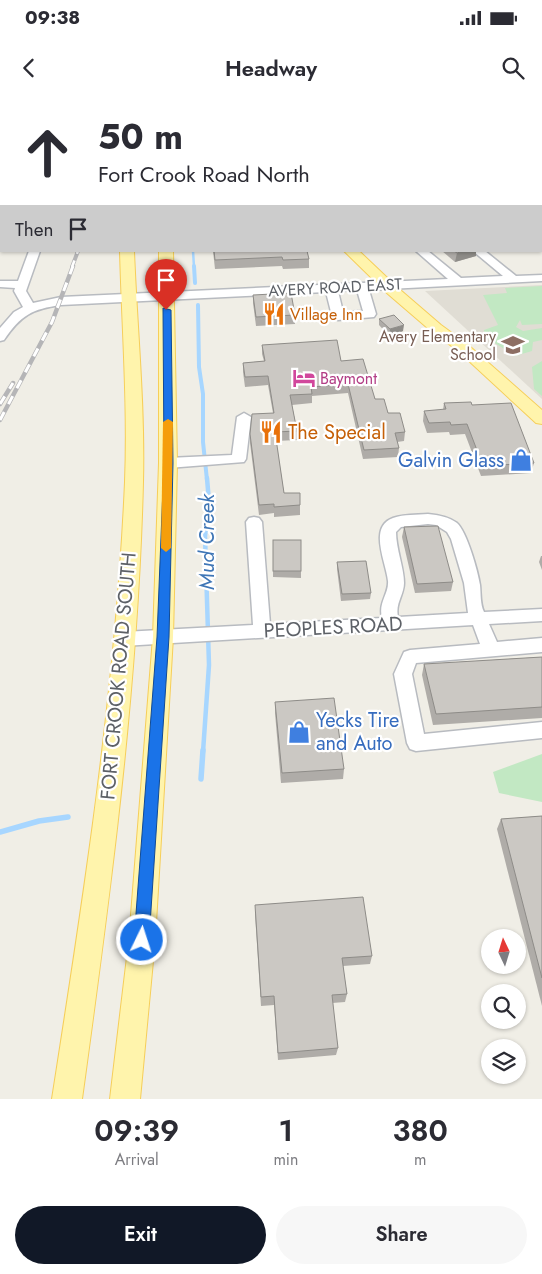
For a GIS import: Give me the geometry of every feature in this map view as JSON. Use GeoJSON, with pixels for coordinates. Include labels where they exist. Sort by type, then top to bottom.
{"type":"FeatureCollection","features":[{"type":"Feature","properties":{"kind":"main road","name":"FORT CROOK ROAD SOUTH"},"geometry":{"type":"LineString","coordinates":[[67,1099],[90,941],[123,639],[131,541],[135,444],[128,296],[128,252]]}},
{"type":"Feature","properties":{"kind":"main road"},"geometry":{"type":"LineString","coordinates":[[125,1099],[142,940],[163,637],[168,463],[166,252]]}},
{"type":"Feature","properties":{"kind":"main road"},"geometry":{"type":"LineString","coordinates":[[352,252],[386,285],[436,328],[462,347],[542,419]]}},
{"type":"Feature","properties":{"kind":"main road"},"geometry":{"type":"LineString","coordinates":[[367,252],[437,316],[462,347]]}},
{"type":"Feature","properties":{"kind":"street"},"geometry":{"type":"LineString","coordinates":[[30,307],[23,299],[20,291],[35,252]]}},
{"type":"Feature","properties":{"kind":"street"},"geometry":{"type":"LineString","coordinates":[[422,252],[458,282]]}},
{"type":"Feature","properties":{"kind":"street"},"geometry":{"type":"LineString","coordinates":[[479,252],[514,280]]}},
{"type":"Feature","properties":{"kind":"street","name":"AVERY ROAD EAST"},"geometry":{"type":"LineString","coordinates":[[128,296],[332,291],[402,284],[542,278]]}},
{"type":"Feature","properties":{"kind":"street"},"geometry":{"type":"LineString","coordinates":[[0,284],[22,285]]}},
{"type":"Feature","properties":{"kind":"street"},"geometry":{"type":"LineString","coordinates":[[332,291],[338,316],[370,314],[363,289]]}},
{"type":"Feature","properties":{"kind":"street"},"geometry":{"type":"LineString","coordinates":[[0,337],[12,319],[30,307],[61,301],[128,296]]}},
{"type":"Feature","properties":{"kind":"street"},"geometry":{"type":"LineString","coordinates":[[168,463],[239,459],[244,417]]}},
{"type":"Feature","properties":{"kind":"street"},"geometry":{"type":"LineString","coordinates":[[392,624],[388,608],[396,583],[388,544],[388,532],[391,526],[397,522],[428,519],[446,522],[453,528],[458,539],[472,583],[474,608],[491,649]]}},
{"type":"Feature","properties":{"kind":"street"},"geometry":{"type":"LineString","coordinates":[[254,522],[262,631]]}},
{"type":"Feature","properties":{"kind":"street","name":"PEOPLES ROAD"},"geometry":{"type":"LineString","coordinates":[[123,639],[542,615]]}},
{"type":"Feature","properties":{"kind":"street"},"geometry":{"type":"LineString","coordinates":[[540,647],[491,649],[410,657],[403,674],[416,743],[542,730]]}},
{"type":"Feature","properties":{"kind":"shaded area","name":"Avery Elementary School"},"geometry":{"type":"Polygon","coordinates":[[[542,285],[542,399],[425,291],[542,285]]]}},
{"type":"Feature","properties":{"kind":"green space"},"geometry":{"type":"Polygon","coordinates":[[[542,286],[542,324],[522,325],[520,320],[516,327],[523,331],[542,328],[542,340],[533,342],[532,351],[515,356],[484,336],[484,330],[498,325],[483,295],[507,293],[505,288],[542,286]]]}},
{"type":"Feature","properties":{"kind":"green space"},"geometry":{"type":"Polygon","coordinates":[[[542,361],[542,396],[534,389],[532,367],[542,361]]]}},
{"type":"Feature","properties":{"kind":"green space"},"geometry":{"type":"Polygon","coordinates":[[[542,754],[542,802],[499,793],[493,772],[542,754]]]}},
{"type":"Feature","properties":{"kind":"building"},"geometry":{"type":"Polygon","coordinates":[[[214,252],[307,252],[309,259],[283,260],[282,257],[215,260],[214,252]]]}},
{"type":"Feature","properties":{"kind":"building"},"geometry":{"type":"Polygon","coordinates":[[[291,293],[295,315],[256,317],[253,295],[291,293]]]}},
{"type":"Feature","properties":{"kind":"building"},"geometry":{"type":"Polygon","coordinates":[[[394,315],[404,325],[390,329],[379,319],[394,315]]]}},
{"type":"Feature","properties":{"kind":"building"},"geometry":{"type":"Polygon","coordinates":[[[337,340],[341,361],[363,359],[375,399],[384,399],[388,413],[400,413],[405,432],[395,433],[399,448],[364,450],[348,384],[311,387],[312,394],[290,395],[297,431],[275,432],[284,493],[300,493],[300,505],[274,507],[274,504],[259,505],[250,434],[252,414],[274,413],[268,376],[245,377],[243,363],[265,361],[262,345],[337,340]]]}},
{"type":"Feature","properties":{"kind":"building"},"geometry":{"type":"Polygon","coordinates":[[[471,402],[472,405],[511,403],[534,463],[483,466],[467,424],[451,425],[450,422],[429,423],[424,411],[446,409],[444,403],[471,402]]]}},
{"type":"Feature","properties":{"kind":"building"},"geometry":{"type":"Polygon","coordinates":[[[438,526],[453,582],[417,584],[404,527],[438,526]]]}},
{"type":"Feature","properties":{"kind":"building"},"geometry":{"type":"Polygon","coordinates":[[[273,540],[301,540],[301,571],[273,571],[273,540]]]}},
{"type":"Feature","properties":{"kind":"building"},"geometry":{"type":"Polygon","coordinates":[[[366,561],[371,593],[342,594],[337,562],[366,561]]]}},
{"type":"Feature","properties":{"kind":"building"},"geometry":{"type":"Polygon","coordinates":[[[542,657],[542,707],[436,714],[424,664],[542,657]]]}},
{"type":"Feature","properties":{"kind":"building"},"geometry":{"type":"Polygon","coordinates":[[[334,698],[344,769],[282,773],[275,702],[334,698]]]}},
{"type":"Feature","properties":{"kind":"building"},"geometry":{"type":"Polygon","coordinates":[[[542,816],[542,978],[501,819],[542,816]]]}},
{"type":"Feature","properties":{"kind":"building"},"geometry":{"type":"Polygon","coordinates":[[[363,897],[372,956],[342,958],[347,994],[332,995],[338,1048],[278,1053],[274,996],[261,997],[255,905],[363,897]]]}},
{"type":"Feature","properties":{"kind":"waterway","name":"Mud Creek"},"geometry":{"type":"LineString","coordinates":[[193,252],[194,267]]}},
{"type":"Feature","properties":{"kind":"waterway","name":"Mud Creek"},"geometry":{"type":"LineString","coordinates":[[194,266],[195,283]]}},
{"type":"Feature","properties":{"kind":"waterway","name":"Mud Creek"},"geometry":{"type":"LineString","coordinates":[[198,305],[199,367],[203,394],[203,442],[207,480]]}},
{"type":"Feature","properties":{"kind":"waterway","name":"Mud Creek"},"geometry":{"type":"LineString","coordinates":[[203,752],[209,665],[205,536],[209,502],[207,478]]}},
{"type":"Feature","properties":{"kind":"waterway","name":"Mud Creek"},"geometry":{"type":"LineString","coordinates":[[201,779],[203,750]]}},
{"type":"Feature","properties":{"kind":"waterway","name":"Mud Creek"},"geometry":{"type":"LineString","coordinates":[[0,832],[39,821],[68,817]]}},
{"type":"Feature","properties":{"kind":"railway"},"geometry":{"type":"LineString","coordinates":[[72,267],[78,252]]}},
{"type":"Feature","properties":{"kind":"railway"},"geometry":{"type":"LineString","coordinates":[[0,420],[52,322],[73,266]]}},
{"type":"Feature","properties":{"kind":"railway"},"geometry":{"type":"LineString","coordinates":[[0,404],[13,383]]}},
{"type":"Feature","properties":{"kind":"slow traffic"},"geometry":{"type":"LineString","coordinates":[[166,548],[168,422]]}},
{"type":"Feature","properties":{"kind":"place","name":"Village Inn"},"geometry":{"type":"Point","coordinates":[274,314]}},
{"type":"Feature","properties":{"kind":"place","name":"Avery Elementary School"},"geometry":{"type":"Point","coordinates":[513,345]}},
{"type":"Feature","properties":{"kind":"place","name":"Baymont"},"geometry":{"type":"Point","coordinates":[304,378]}},
{"type":"Feature","properties":{"kind":"place","name":"The Special"},"geometry":{"type":"Point","coordinates":[271,432]}},
{"type":"Feature","properties":{"kind":"place","name":"Galvin Glass"},"geometry":{"type":"Point","coordinates":[521,460]}},
{"type":"Feature","properties":{"kind":"place","name":"Yecks Tire and Auto"},"geometry":{"type":"Point","coordinates":[299,732]}},
{"type":"Feature","properties":{"kind":"route"},"geometry":{"type":"LineString","coordinates":[[142,940],[158,734],[163,637],[168,463],[166,310]]}}]}
